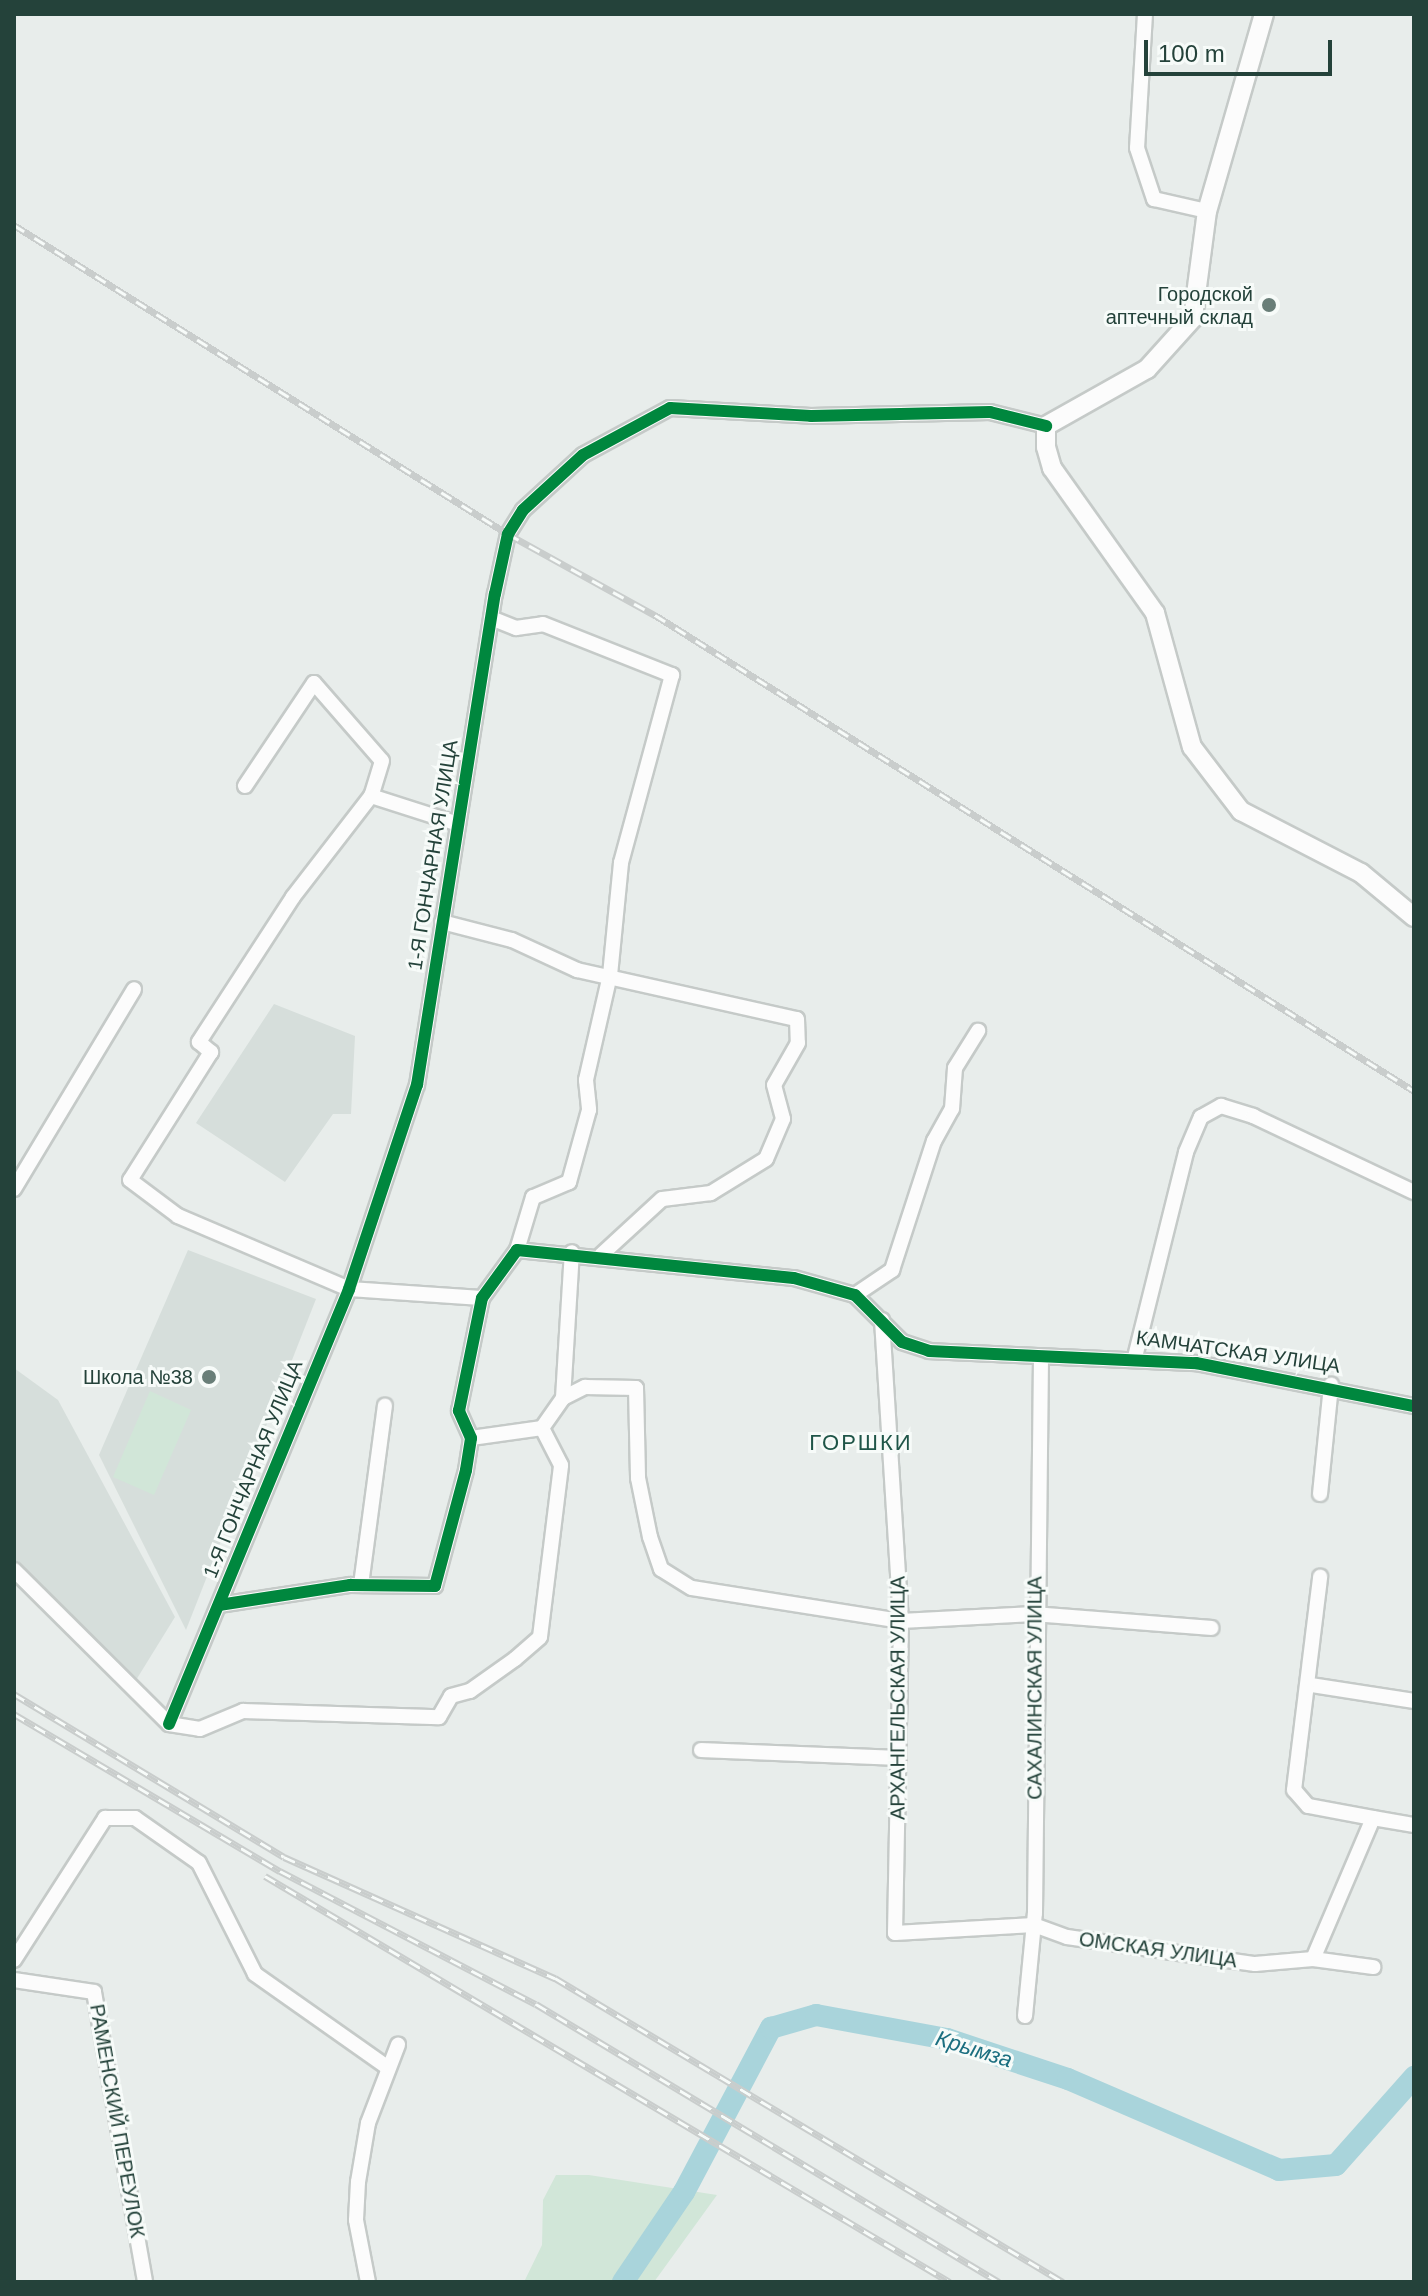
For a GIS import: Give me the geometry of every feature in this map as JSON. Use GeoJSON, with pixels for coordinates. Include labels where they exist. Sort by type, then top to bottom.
{"type":"FeatureCollection","features":[{"type":"Feature","properties":{"kind":"street"},"geometry":{"type":"LineString","coordinates":[[1145,14],[1137,148],[1154,199],[1207,211]]}},
{"type":"Feature","properties":{"kind":"street"},"geometry":{"type":"LineString","coordinates":[[1264,14],[1207,211],[1185,332],[1103,399],[1046,426],[1052,468],[1155,613],[1192,747],[1241,811],[1361,873],[1412,912]]}},
{"type":"Feature","properties":{"kind":"street","name":"1-Я ГОНЧАРНАЯ УЛИЦА"},"geometry":{"type":"LineString","coordinates":[[169,1724],[349,1289],[417,1085],[491,618],[508,534],[523,510],[583,455],[670,408],[811,416],[990,412],[1046,426]]}},
{"type":"Feature","properties":{"kind":"street"},"geometry":{"type":"LineString","coordinates":[[219,1605],[361,1585],[435,1586],[471,1438],[459,1411],[482,1298],[517,1250],[533,1197],[569,1182],[589,1110],[586,1080],[610,975],[621,863],[672,675],[543,624],[516,628],[491,618]]}},
{"type":"Feature","properties":{"kind":"street"},"geometry":{"type":"LineString","coordinates":[[245,786],[314,683],[382,761],[371,796],[293,897],[199,1042],[211,1052],[130,1180],[178,1216],[349,1289],[482,1298]]}},
{"type":"Feature","properties":{"kind":"street"},"geometry":{"type":"LineString","coordinates":[[371,796],[458,824]]}},
{"type":"Feature","properties":{"kind":"street"},"geometry":{"type":"LineString","coordinates":[[442,922],[610,975],[777,1009],[797,1019],[798,1043],[774,1085],[783,1119],[766,1159],[711,1193],[662,1199],[601,1255]]}},
{"type":"Feature","properties":{"kind":"street"},"geometry":{"type":"LineString","coordinates":[[14,1189],[134,989]]}},
{"type":"Feature","properties":{"kind":"street"},"geometry":{"type":"LineString","coordinates":[[855,1295],[892,1270],[934,1141],[952,1109],[955,1068],[978,1031]]}},
{"type":"Feature","properties":{"kind":"street"},"geometry":{"type":"LineString","coordinates":[[1135,1357],[1186,1152],[1201,1117],[1221,1106],[1253,1116],[1414,1192]]}},
{"type":"Feature","properties":{"kind":"street","name":"КАМЧАТСКАЯ УЛИЦА"},"geometry":{"type":"LineString","coordinates":[[517,1250],[572,1252],[794,1278],[855,1295],[902,1342],[929,1351],[989,1349],[1041,1360],[1135,1357],[1331,1385],[1414,1406]]}},
{"type":"Feature","properties":{"kind":"street"},"geometry":{"type":"LineString","coordinates":[[563,1398],[572,1252]]}},
{"type":"Feature","properties":{"kind":"street","name":"АРХАНГЕЛЬСКАЯ УЛИЦА"},"geometry":{"type":"LineString","coordinates":[[882,1320],[901,1621],[895,1933]]}},
{"type":"Feature","properties":{"kind":"street","name":"САХАЛИНСКАЯ УЛИЦА"},"geometry":{"type":"LineString","coordinates":[[1025,2016],[1034,1925],[1034,1614],[1041,1360]]}},
{"type":"Feature","properties":{"kind":"street"},"geometry":{"type":"LineString","coordinates":[[1320,1494],[1331,1385]]}},
{"type":"Feature","properties":{"kind":"street"},"geometry":{"type":"LineString","coordinates":[[471,1438],[542,1428],[563,1398],[585,1387],[636,1388],[638,1478],[650,1537],[661,1569],[692,1588],[901,1621],[1034,1614],[1211,1628]]}},
{"type":"Feature","properties":{"kind":"street"},"geometry":{"type":"LineString","coordinates":[[361,1585],[385,1406]]}},
{"type":"Feature","properties":{"kind":"street"},"geometry":{"type":"LineString","coordinates":[[14,1570],[169,1724],[200,1729],[243,1711],[439,1717],[451,1696],[470,1691],[540,1637],[561,1465],[542,1428]]}},
{"type":"Feature","properties":{"kind":"street"},"geometry":{"type":"LineString","coordinates":[[1320,1577],[1298,1801],[1414,1825]]}},
{"type":"Feature","properties":{"kind":"street"},"geometry":{"type":"LineString","coordinates":[[1311,1685],[1414,1701]]}},
{"type":"Feature","properties":{"kind":"street"},"geometry":{"type":"LineString","coordinates":[[701,1750],[899,1758]]}},
{"type":"Feature","properties":{"kind":"street"},"geometry":{"type":"LineString","coordinates":[[14,1960],[105,1818],[135,1818],[199,1863],[255,1974],[387,2067]]}},
{"type":"Feature","properties":{"kind":"street"},"geometry":{"type":"LineString","coordinates":[[1313,1959],[1373,1818]]}},
{"type":"Feature","properties":{"kind":"street","name":"ОМСКАЯ УЛИЦА"},"geometry":{"type":"LineString","coordinates":[[895,1933],[1034,1925],[1067,1937],[1255,1964],[1313,1959],[1373,1967]]}},
{"type":"Feature","properties":{"kind":"street","name":"РАМЕНСКИЙ ПЕРЕУЛОК"},"geometry":{"type":"LineString","coordinates":[[14,1980],[94,1992],[145,2282]]}},
{"type":"Feature","properties":{"kind":"street"},"geometry":{"type":"LineString","coordinates":[[368,2282],[356,2220],[358,2182],[387,2067],[398,2045]]}},
{"type":"Feature","properties":{"kind":"shaded area"},"geometry":{"type":"Polygon","coordinates":[[[274,1004],[355,1036],[351,1114],[333,1114],[285,1182],[196,1123],[274,1004]]]}},
{"type":"Feature","properties":{"kind":"shaded area","name":"Школа №38"},"geometry":{"type":"Polygon","coordinates":[[[188,1250],[316,1299],[186,1630],[99,1455],[188,1250]]]}},
{"type":"Feature","properties":{"kind":"shaded area"},"geometry":{"type":"Polygon","coordinates":[[[14,1368],[58,1400],[175,1617],[133,1685],[14,1561],[14,1368]]]}},
{"type":"Feature","properties":{"kind":"green space"},"geometry":{"type":"Polygon","coordinates":[[[150,1391],[191,1410],[154,1495],[113,1477],[150,1391]]]}},
{"type":"Feature","properties":{"kind":"green space"},"geometry":{"type":"Polygon","coordinates":[[[556,2175],[589,2175],[717,2195],[654,2282],[524,2282],[542,2245],[543,2200],[556,2175]]]}},
{"type":"Feature","properties":{"kind":"waterway","name":"Крымза"},"geometry":{"type":"LineString","coordinates":[[623,2282],[684,2192],[771,2028],[816,2015],[947,2039],[1068,2079],[1279,2170],[1336,2165],[1414,2077]]}},
{"type":"Feature","properties":{"kind":"railway"},"geometry":{"type":"LineString","coordinates":[[14,225],[508,534],[655,615],[1414,1091]]}},
{"type":"Feature","properties":{"kind":"railway"},"geometry":{"type":"LineString","coordinates":[[14,1694],[284,1857],[555,1978],[1063,2282]]}},
{"type":"Feature","properties":{"kind":"railway"},"geometry":{"type":"LineString","coordinates":[[14,1714],[280,1871],[536,2004],[999,2282]]}},
{"type":"Feature","properties":{"kind":"railway"},"geometry":{"type":"LineString","coordinates":[[265,1876],[950,2282]]}},
{"type":"Feature","properties":{"kind":"cycle path"},"geometry":{"type":"LineString","coordinates":[[169,1724],[349,1289],[417,1085],[495,594],[508,534],[523,510],[583,455],[670,408],[811,416],[990,412],[1046,426]]}},
{"type":"Feature","properties":{"kind":"cycle path"},"geometry":{"type":"LineString","coordinates":[[219,1605],[350,1585],[435,1586],[466,1470],[471,1438],[459,1411],[482,1298],[517,1250],[794,1278],[855,1295],[902,1342],[929,1351],[1196,1363],[1414,1406]]}},
{"type":"Feature","properties":{"kind":"place","name":"Городской аптечный склад"},"geometry":{"type":"Point","coordinates":[1269,305]}},
{"type":"Feature","properties":{"kind":"place","name":"Школа №38"},"geometry":{"type":"Point","coordinates":[209,1377]}},
{"type":"Feature","properties":{"kind":"district","name":"ГОРШКИ"},"geometry":{"type":"Point","coordinates":[861,1443]}}]}
